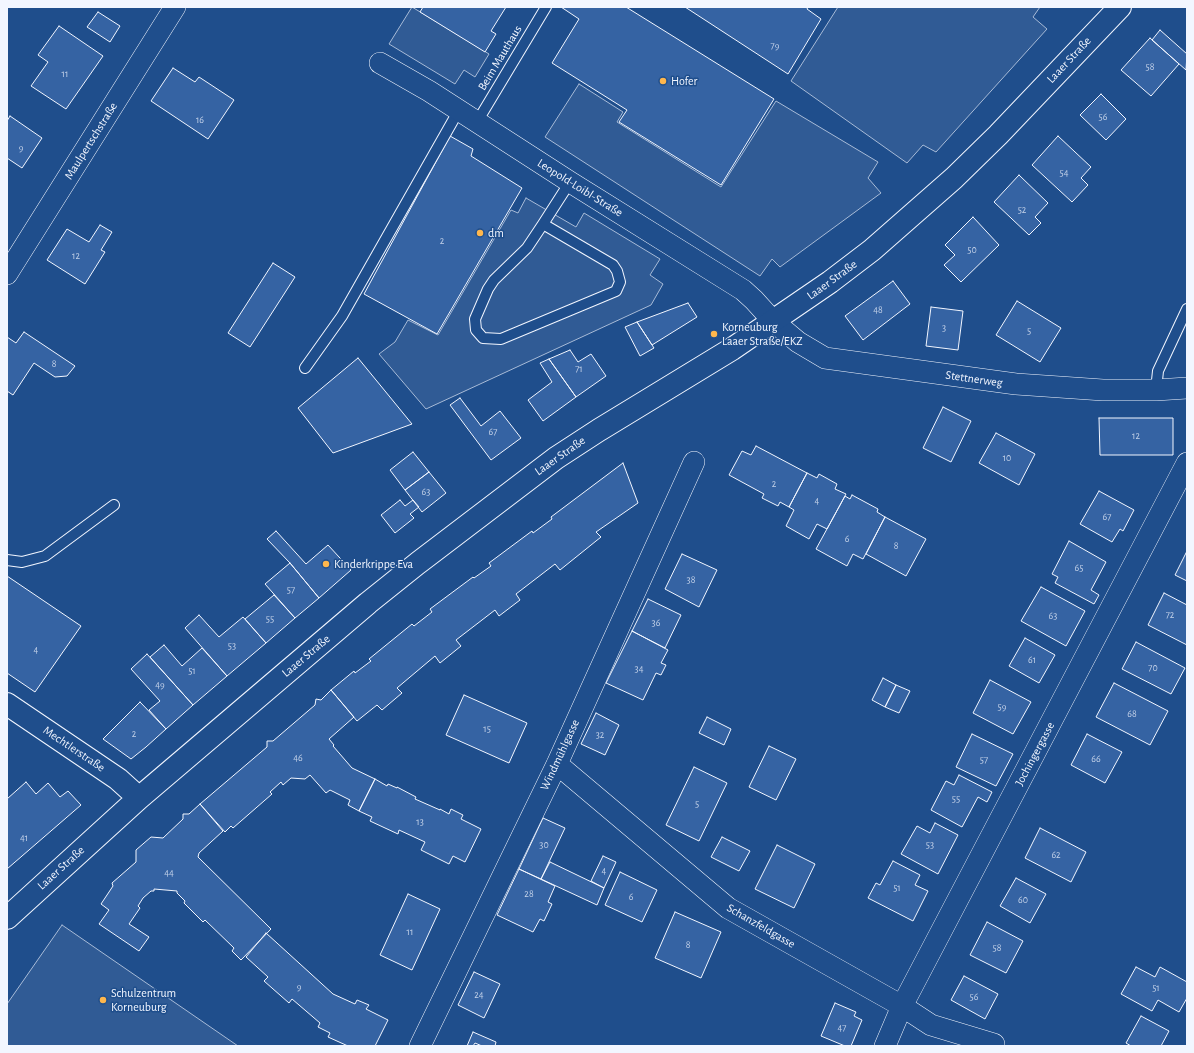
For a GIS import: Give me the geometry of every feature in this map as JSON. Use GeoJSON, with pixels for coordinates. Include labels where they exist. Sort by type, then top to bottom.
{"type":"FeatureCollection","features":[{"type":"Feature","properties":{"kind":"street","name":"Maulpertschstraße"},"geometry":{"type":"LineString","coordinates":[[7,274],[175,7]]}},
{"type":"Feature","properties":{"kind":"street","name":"Laaer Straße"},"geometry":{"type":"LineString","coordinates":[[7,918],[139,798],[368,603],[556,458],[732,349],[830,282],[872,250],[954,178],[998,135],[1120,7]]}},
{"type":"Feature","properties":{"kind":"street","name":"Leopold-Loibl-Straße"},"geometry":{"type":"LineString","coordinates":[[380,63],[429,91],[570,182],[743,290],[773,321]]}},
{"type":"Feature","properties":{"kind":"street","name":"Stettnerweg"},"geometry":{"type":"LineString","coordinates":[[773,321],[798,342],[825,358],[1016,384],[1103,390],[1156,390],[1187,388]]}},
{"type":"Feature","properties":{"kind":"street","name":"Windmühlgasse"},"geometry":{"type":"LineString","coordinates":[[420,1046],[557,764],[694,462]]}},
{"type":"Feature","properties":{"kind":"street","name":"Jochingergasse"},"geometry":{"type":"LineString","coordinates":[[885,1046],[902,1006],[1187,463]]}},
{"type":"Feature","properties":{"kind":"street","name":"Mechtlerstraße"},"geometry":{"type":"LineString","coordinates":[[7,704],[118,779],[139,798]]}},
{"type":"Feature","properties":{"kind":"street","name":"Schanzfeldgasse"},"geometry":{"type":"LineString","coordinates":[[557,764],[728,908],[902,1006],[931,1025],[994,1044]]}},
{"type":"Feature","properties":{"kind":"lane","name":"Beim Mauthaus"},"geometry":{"type":"LineString","coordinates":[[477,122],[546,7]]}},
{"type":"Feature","properties":{"kind":"lane"},"geometry":{"type":"LineString","coordinates":[[305,368],[342,316],[459,110]]}},
{"type":"Feature","properties":{"kind":"lane"},"geometry":{"type":"LineString","coordinates":[[543,224],[613,265],[617,271],[620,282],[616,291],[501,339],[483,338],[476,330],[475,319],[488,289],[494,280],[528,248],[543,224],[570,182]]}},
{"type":"Feature","properties":{"kind":"lane"},"geometry":{"type":"LineString","coordinates":[[1156,390],[1158,371],[1187,309]]}},
{"type":"Feature","properties":{"kind":"lane"},"geometry":{"type":"LineString","coordinates":[[7,560],[22,562],[45,556],[114,506]]}},
{"type":"Feature","properties":{"kind":"shaded area"},"geometry":{"type":"Polygon","coordinates":[[[412,7],[489,54],[475,77],[464,70],[455,84],[389,44],[412,7]]]}},
{"type":"Feature","properties":{"kind":"shaded area"},"geometry":{"type":"Polygon","coordinates":[[[838,7],[1040,7],[1033,17],[1047,29],[936,152],[923,145],[907,163],[791,81],[838,7]]]}},
{"type":"Feature","properties":{"kind":"shaded area"},"geometry":{"type":"Polygon","coordinates":[[[579,84],[623,112],[617,122],[721,187],[776,101],[878,162],[868,178],[881,193],[780,267],[772,259],[760,276],[545,137],[579,84]]]}},
{"type":"Feature","properties":{"kind":"shaded area"},"geometry":{"type":"Polygon","coordinates":[[[526,198],[576,227],[584,213],[660,259],[650,275],[663,284],[651,305],[426,409],[379,354],[395,342],[408,320],[438,335],[511,210],[518,213],[526,198]]]}},
{"type":"Feature","properties":{"kind":"shaded area","name":"Schulzentrum Korneuburg"},"geometry":{"type":"Polygon","coordinates":[[[62,925],[238,1046],[7,1046],[7,1004],[62,925]]]}},
{"type":"Feature","properties":{"kind":"building"},"geometry":{"type":"Polygon","coordinates":[[[423,7],[506,7],[491,31],[496,34],[485,52],[420,12],[423,7]]]}},
{"type":"Feature","properties":{"kind":"building","name":"Hofer"},"geometry":{"type":"Polygon","coordinates":[[[561,7],[626,7],[774,99],[721,185],[619,122],[627,110],[552,63],[579,19],[561,7]]]}},
{"type":"Feature","properties":{"kind":"building"},"geometry":{"type":"Polygon","coordinates":[[[685,7],[808,7],[807,9],[821,19],[788,74],[685,7]]]}},
{"type":"Feature","properties":{"kind":"building"},"geometry":{"type":"Polygon","coordinates":[[[98,12],[120,26],[110,42],[87,27],[98,12]]]}},
{"type":"Feature","properties":{"kind":"building"},"geometry":{"type":"Polygon","coordinates":[[[59,26],[103,56],[66,109],[31,86],[48,62],[38,55],[59,26]]]}},
{"type":"Feature","properties":{"kind":"building"},"geometry":{"type":"Polygon","coordinates":[[[1160,30],[1187,54],[1186,70],[1152,40],[1160,30]]]}},
{"type":"Feature","properties":{"kind":"building"},"geometry":{"type":"Polygon","coordinates":[[[1150,38],[1179,64],[1151,96],[1121,70],[1150,38]]]}},
{"type":"Feature","properties":{"kind":"building"},"geometry":{"type":"Polygon","coordinates":[[[173,68],[195,82],[199,77],[234,100],[208,139],[151,101],[173,68]]]}},
{"type":"Feature","properties":{"kind":"building"},"geometry":{"type":"Polygon","coordinates":[[[1101,94],[1126,119],[1106,140],[1080,115],[1101,94]]]}},
{"type":"Feature","properties":{"kind":"building"},"geometry":{"type":"Polygon","coordinates":[[[10,116],[42,138],[22,168],[7,158],[7,121],[10,116]]]}},
{"type":"Feature","properties":{"kind":"building"},"geometry":{"type":"Polygon","coordinates":[[[450,136],[473,149],[471,156],[522,188],[437,334],[364,294],[450,136]]]}},
{"type":"Feature","properties":{"kind":"building"},"geometry":{"type":"Polygon","coordinates":[[[1058,136],[1091,167],[1081,178],[1088,185],[1072,202],[1032,165],[1058,136]]]}},
{"type":"Feature","properties":{"kind":"building"},"geometry":{"type":"Polygon","coordinates":[[[1019,175],[1048,203],[1035,217],[1041,223],[1029,235],[994,202],[1019,175]]]}},
{"type":"Feature","properties":{"kind":"building"},"geometry":{"type":"Polygon","coordinates":[[[973,217],[999,245],[961,282],[944,265],[955,255],[945,245],[973,217]]]}},
{"type":"Feature","properties":{"kind":"building"},"geometry":{"type":"Polygon","coordinates":[[[100,225],[112,232],[101,250],[105,252],[85,284],[47,260],[67,229],[89,242],[100,225]]]}},
{"type":"Feature","properties":{"kind":"building"},"geometry":{"type":"Polygon","coordinates":[[[273,263],[295,277],[250,347],[228,333],[273,263]]]}},
{"type":"Feature","properties":{"kind":"building"},"geometry":{"type":"Polygon","coordinates":[[[893,281],[910,304],[863,340],[845,316],[893,281]]]}},
{"type":"Feature","properties":{"kind":"building"},"geometry":{"type":"Polygon","coordinates":[[[1017,301],[1061,328],[1040,362],[996,335],[1017,301]]]}},
{"type":"Feature","properties":{"kind":"building"},"geometry":{"type":"Polygon","coordinates":[[[688,303],[697,317],[652,345],[637,322],[688,303]]]}},
{"type":"Feature","properties":{"kind":"building"},"geometry":{"type":"Polygon","coordinates":[[[931,307],[963,311],[958,350],[926,346],[931,307]]]}},
{"type":"Feature","properties":{"kind":"building"},"geometry":{"type":"Polygon","coordinates":[[[637,322],[654,348],[640,356],[625,327],[637,322]]]}},
{"type":"Feature","properties":{"kind":"building"},"geometry":{"type":"Polygon","coordinates":[[[24,332],[75,366],[67,376],[55,377],[34,363],[13,395],[7,391],[7,337],[16,343],[24,332]]]}},
{"type":"Feature","properties":{"kind":"building"},"geometry":{"type":"Polygon","coordinates":[[[570,350],[578,362],[591,354],[606,376],[576,397],[549,359],[570,350]]]}},
{"type":"Feature","properties":{"kind":"building"},"geometry":{"type":"Polygon","coordinates":[[[358,358],[412,424],[333,453],[298,408],[358,358]]]}},
{"type":"Feature","properties":{"kind":"building"},"geometry":{"type":"Polygon","coordinates":[[[549,359],[576,397],[543,421],[528,400],[552,382],[540,363],[549,359]]]}},
{"type":"Feature","properties":{"kind":"building"},"geometry":{"type":"Polygon","coordinates":[[[460,398],[481,426],[500,411],[521,438],[491,460],[450,405],[460,398]]]}},
{"type":"Feature","properties":{"kind":"building"},"geometry":{"type":"Polygon","coordinates":[[[943,407],[971,421],[951,462],[923,448],[943,407]]]}},
{"type":"Feature","properties":{"kind":"building"},"geometry":{"type":"Polygon","coordinates":[[[1099,418],[1173,418],[1173,455],[1100,455],[1099,418]]]}},
{"type":"Feature","properties":{"kind":"building"},"geometry":{"type":"Polygon","coordinates":[[[996,433],[1035,454],[1019,485],[979,463],[996,433]]]}},
{"type":"Feature","properties":{"kind":"building"},"geometry":{"type":"Polygon","coordinates":[[[756,446],[807,473],[789,507],[780,502],[778,506],[762,498],[764,494],[729,475],[742,451],[751,455],[756,446]]]}},
{"type":"Feature","properties":{"kind":"building"},"geometry":{"type":"Polygon","coordinates":[[[413,452],[429,472],[405,490],[390,470],[413,452]]]}},
{"type":"Feature","properties":{"kind":"building"},"geometry":{"type":"Polygon","coordinates":[[[623,463],[638,503],[596,532],[601,537],[560,570],[555,564],[516,594],[520,600],[499,616],[495,610],[456,640],[461,646],[440,663],[435,656],[397,688],[402,693],[382,710],[377,705],[357,721],[331,690],[354,671],[355,673],[371,661],[369,659],[412,624],[414,626],[432,612],[430,609],[473,577],[474,578],[491,566],[489,563],[532,531],[533,533],[552,519],[551,517],[623,463]]]}},
{"type":"Feature","properties":{"kind":"building"},"geometry":{"type":"Polygon","coordinates":[[[429,472],[446,493],[422,512],[405,490],[429,472]]]}},
{"type":"Feature","properties":{"kind":"building"},"geometry":{"type":"Polygon","coordinates":[[[807,473],[817,478],[819,474],[837,484],[835,489],[846,494],[827,529],[817,524],[809,539],[786,526],[794,510],[789,507],[807,473]]]}},
{"type":"Feature","properties":{"kind":"building"},"geometry":{"type":"Polygon","coordinates":[[[1099,491],[1134,510],[1123,531],[1120,529],[1112,542],[1080,524],[1099,491]]]}},
{"type":"Feature","properties":{"kind":"building"},"geometry":{"type":"Polygon","coordinates":[[[852,495],[878,509],[877,512],[885,517],[863,559],[853,554],[847,566],[816,549],[845,496],[850,499],[852,495]]]}},
{"type":"Feature","properties":{"kind":"building"},"geometry":{"type":"Polygon","coordinates":[[[400,500],[405,506],[413,500],[419,507],[410,514],[414,518],[395,533],[381,515],[400,500]]]}},
{"type":"Feature","properties":{"kind":"building"},"geometry":{"type":"Polygon","coordinates":[[[885,517],[926,539],[906,576],[866,554],[885,517]]]}},
{"type":"Feature","properties":{"kind":"building","name":"Kinderkrippe Eva"},"geometry":{"type":"Polygon","coordinates":[[[276,531],[306,564],[328,545],[351,570],[319,598],[290,563],[267,539],[276,531]]]}},
{"type":"Feature","properties":{"kind":"building"},"geometry":{"type":"Polygon","coordinates":[[[1069,541],[1106,562],[1091,590],[1099,595],[1094,604],[1055,583],[1058,577],[1052,574],[1069,541]]]}},
{"type":"Feature","properties":{"kind":"building"},"geometry":{"type":"Polygon","coordinates":[[[1187,551],[1187,581],[1175,575],[1187,551]]]}},
{"type":"Feature","properties":{"kind":"building"},"geometry":{"type":"Polygon","coordinates":[[[682,554],[717,570],[699,607],[665,589],[682,554]]]}},
{"type":"Feature","properties":{"kind":"building"},"geometry":{"type":"Polygon","coordinates":[[[290,563],[319,598],[295,618],[265,584],[290,563]]]}},
{"type":"Feature","properties":{"kind":"building"},"geometry":{"type":"Polygon","coordinates":[[[7,576],[81,626],[35,692],[7,673],[7,576]]]}},
{"type":"Feature","properties":{"kind":"building"},"geometry":{"type":"Polygon","coordinates":[[[1041,587],[1085,611],[1066,646],[1021,621],[1041,587]]]}},
{"type":"Feature","properties":{"kind":"building"},"geometry":{"type":"Polygon","coordinates":[[[1164,593],[1187,605],[1187,645],[1148,625],[1164,593]]]}},
{"type":"Feature","properties":{"kind":"building"},"geometry":{"type":"Polygon","coordinates":[[[274,595],[295,618],[266,643],[245,619],[274,595]]]}},
{"type":"Feature","properties":{"kind":"building"},"geometry":{"type":"Polygon","coordinates":[[[648,599],[681,615],[665,648],[632,631],[648,599]]]}},
{"type":"Feature","properties":{"kind":"building"},"geometry":{"type":"Polygon","coordinates":[[[199,615],[219,637],[243,617],[266,643],[227,676],[185,628],[199,615]]]}},
{"type":"Feature","properties":{"kind":"building"},"geometry":{"type":"Polygon","coordinates":[[[632,631],[668,650],[661,663],[666,665],[661,675],[656,673],[643,700],[606,683],[632,631]]]}},
{"type":"Feature","properties":{"kind":"building"},"geometry":{"type":"Polygon","coordinates":[[[1025,638],[1055,655],[1039,683],[1009,666],[1025,638]]]}},
{"type":"Feature","properties":{"kind":"building"},"geometry":{"type":"Polygon","coordinates":[[[1136,642],[1185,668],[1171,694],[1122,669],[1136,642]]]}},
{"type":"Feature","properties":{"kind":"building"},"geometry":{"type":"Polygon","coordinates":[[[164,645],[182,666],[202,648],[227,676],[193,705],[150,657],[164,645]]]}},
{"type":"Feature","properties":{"kind":"building"},"geometry":{"type":"Polygon","coordinates":[[[147,654],[193,705],[166,729],[149,710],[160,701],[131,669],[147,654]]]}},
{"type":"Feature","properties":{"kind":"building"},"geometry":{"type":"Polygon","coordinates":[[[883,678],[896,685],[885,707],[872,700],[883,678]]]}},
{"type":"Feature","properties":{"kind":"building"},"geometry":{"type":"Polygon","coordinates":[[[990,680],[1031,702],[1013,734],[973,713],[990,680]]]}},
{"type":"Feature","properties":{"kind":"building"},"geometry":{"type":"Polygon","coordinates":[[[1114,683],[1168,711],[1150,745],[1096,717],[1114,683]]]}},
{"type":"Feature","properties":{"kind":"building"},"geometry":{"type":"Polygon","coordinates":[[[896,685],[910,691],[899,713],[885,707],[896,685]]]}},
{"type":"Feature","properties":{"kind":"building"},"geometry":{"type":"Polygon","coordinates":[[[331,690],[354,717],[329,739],[334,745],[333,746],[352,768],[375,779],[359,811],[348,805],[350,800],[330,790],[326,793],[310,775],[305,779],[291,778],[283,785],[281,782],[270,792],[272,794],[233,828],[231,826],[225,832],[200,804],[267,747],[267,741],[273,741],[315,705],[316,699],[321,700],[331,690]]]}},
{"type":"Feature","properties":{"kind":"building"},"geometry":{"type":"Polygon","coordinates":[[[464,695],[527,723],[509,763],[446,735],[464,695]]]}},
{"type":"Feature","properties":{"kind":"building"},"geometry":{"type":"Polygon","coordinates":[[[140,702],[166,729],[131,759],[103,739],[140,702]]]}},
{"type":"Feature","properties":{"kind":"building"},"geometry":{"type":"Polygon","coordinates":[[[596,713],[619,725],[605,755],[581,744],[596,713]]]}},
{"type":"Feature","properties":{"kind":"building"},"geometry":{"type":"Polygon","coordinates":[[[707,717],[731,729],[724,745],[699,733],[707,717]]]}},
{"type":"Feature","properties":{"kind":"building"},"geometry":{"type":"Polygon","coordinates":[[[972,734],[1013,754],[996,786],[956,767],[972,734]]]}},
{"type":"Feature","properties":{"kind":"building"},"geometry":{"type":"Polygon","coordinates":[[[1087,734],[1122,752],[1105,783],[1071,765],[1087,734]]]}},
{"type":"Feature","properties":{"kind":"building"},"geometry":{"type":"Polygon","coordinates":[[[769,746],[796,759],[776,800],[749,787],[769,746]]]}},
{"type":"Feature","properties":{"kind":"building"},"geometry":{"type":"Polygon","coordinates":[[[694,767],[727,783],[699,841],[666,825],[694,767]]]}},
{"type":"Feature","properties":{"kind":"building"},"geometry":{"type":"Polygon","coordinates":[[[959,775],[992,792],[987,802],[978,797],[962,827],[931,810],[946,781],[954,785],[959,775]]]}},
{"type":"Feature","properties":{"kind":"building"},"geometry":{"type":"Polygon","coordinates":[[[375,779],[387,786],[388,784],[397,787],[416,797],[415,799],[449,814],[451,809],[463,815],[461,819],[481,829],[465,862],[453,856],[449,864],[421,850],[425,842],[399,830],[398,834],[370,821],[372,817],[359,811],[375,779]]]}},
{"type":"Feature","properties":{"kind":"building"},"geometry":{"type":"Polygon","coordinates":[[[26,782],[36,794],[48,783],[60,797],[68,791],[81,805],[7,869],[7,799],[26,782]]]}},
{"type":"Feature","properties":{"kind":"building"},"geometry":{"type":"Polygon","coordinates":[[[200,804],[223,831],[199,853],[198,857],[271,929],[241,960],[232,951],[234,948],[205,920],[203,922],[184,903],[185,901],[177,893],[177,891],[154,889],[154,891],[151,891],[143,898],[138,906],[140,908],[129,924],[149,937],[139,951],[99,924],[109,910],[101,904],[113,886],[112,883],[136,862],[136,850],[151,837],[163,838],[183,819],[183,814],[189,814],[200,804]]]}},
{"type":"Feature","properties":{"kind":"building"},"geometry":{"type":"Polygon","coordinates":[[[543,818],[565,828],[541,879],[519,869],[543,818]]]}},
{"type":"Feature","properties":{"kind":"building"},"geometry":{"type":"Polygon","coordinates":[[[935,823],[958,835],[938,874],[901,854],[917,826],[930,833],[935,823]]]}},
{"type":"Feature","properties":{"kind":"building"},"geometry":{"type":"Polygon","coordinates":[[[1040,828],[1086,852],[1071,882],[1025,858],[1040,828]]]}},
{"type":"Feature","properties":{"kind":"building"},"geometry":{"type":"Polygon","coordinates":[[[722,837],[750,851],[739,871],[711,857],[722,837]]]}},
{"type":"Feature","properties":{"kind":"building"},"geometry":{"type":"Polygon","coordinates":[[[777,845],[815,864],[794,908],[755,889],[777,845]]]}},
{"type":"Feature","properties":{"kind":"building"},"geometry":{"type":"Polygon","coordinates":[[[603,856],[616,862],[604,888],[591,881],[603,856]]]}},
{"type":"Feature","properties":{"kind":"building"},"geometry":{"type":"Polygon","coordinates":[[[893,861],[920,875],[915,885],[928,891],[913,921],[868,898],[876,883],[880,885],[893,861]]]}},
{"type":"Feature","properties":{"kind":"building"},"geometry":{"type":"Polygon","coordinates":[[[550,862],[604,888],[597,905],[541,879],[550,862]]]}},
{"type":"Feature","properties":{"kind":"building"},"geometry":{"type":"Polygon","coordinates":[[[519,869],[555,886],[548,902],[552,904],[544,921],[540,919],[533,932],[497,915],[519,869]]]}},
{"type":"Feature","properties":{"kind":"building"},"geometry":{"type":"Polygon","coordinates":[[[620,872],[657,890],[642,922],[605,905],[620,872]]]}},
{"type":"Feature","properties":{"kind":"building"},"geometry":{"type":"Polygon","coordinates":[[[1016,878],[1046,894],[1030,923],[1000,906],[1016,878]]]}},
{"type":"Feature","properties":{"kind":"building"},"geometry":{"type":"Polygon","coordinates":[[[408,894],[440,909],[412,970],[380,955],[408,894]]]}},
{"type":"Feature","properties":{"kind":"building"},"geometry":{"type":"Polygon","coordinates":[[[675,912],[721,932],[701,978],[655,958],[675,912]]]}},
{"type":"Feature","properties":{"kind":"building"},"geometry":{"type":"Polygon","coordinates":[[[987,922],[1023,941],[1006,973],[970,955],[987,922]]]}},
{"type":"Feature","properties":{"kind":"building"},"geometry":{"type":"Polygon","coordinates":[[[266,933],[333,994],[355,1004],[357,1000],[369,1005],[366,1009],[388,1020],[375,1046],[348,1046],[328,1037],[330,1033],[318,1027],[320,1023],[292,999],[289,1003],[264,981],[268,977],[246,957],[266,933]]]}},
{"type":"Feature","properties":{"kind":"building"},"geometry":{"type":"Polygon","coordinates":[[[1136,967],[1155,977],[1160,967],[1187,982],[1187,998],[1179,1012],[1158,1000],[1152,1011],[1121,994],[1136,967]]]}},
{"type":"Feature","properties":{"kind":"building"},"geometry":{"type":"Polygon","coordinates":[[[474,972],[500,984],[484,1018],[458,1005],[474,972]]]}},
{"type":"Feature","properties":{"kind":"building"},"geometry":{"type":"Polygon","coordinates":[[[964,976],[998,994],[985,1019],[951,1000],[964,976]]]}},
{"type":"Feature","properties":{"kind":"building"},"geometry":{"type":"Polygon","coordinates":[[[835,1003],[856,1012],[854,1016],[862,1020],[851,1046],[845,1046],[821,1036],[835,1003]]]}},
{"type":"Feature","properties":{"kind":"building"},"geometry":{"type":"Polygon","coordinates":[[[1141,1016],[1169,1031],[1161,1046],[1131,1046],[1126,1043],[1141,1016]]]}},
{"type":"Feature","properties":{"kind":"building"},"geometry":{"type":"Polygon","coordinates":[[[473,1032],[496,1042],[495,1046],[482,1046],[475,1043],[473,1046],[467,1046],[473,1032]]]}},
{"type":"Feature","properties":{"kind":"place","name":"Hofer"},"geometry":{"type":"Point","coordinates":[663,81]}},
{"type":"Feature","properties":{"kind":"place","name":"dm"},"geometry":{"type":"Point","coordinates":[480,233]}},
{"type":"Feature","properties":{"kind":"place","name":"Korneuburg Laaer Straße/EKZ"},"geometry":{"type":"Point","coordinates":[714,334]}},
{"type":"Feature","properties":{"kind":"place","name":"Kinderkrippe Eva"},"geometry":{"type":"Point","coordinates":[326,564]}},
{"type":"Feature","properties":{"kind":"place","name":"Schulzentrum Korneuburg"},"geometry":{"type":"Point","coordinates":[103,1000]}}]}
